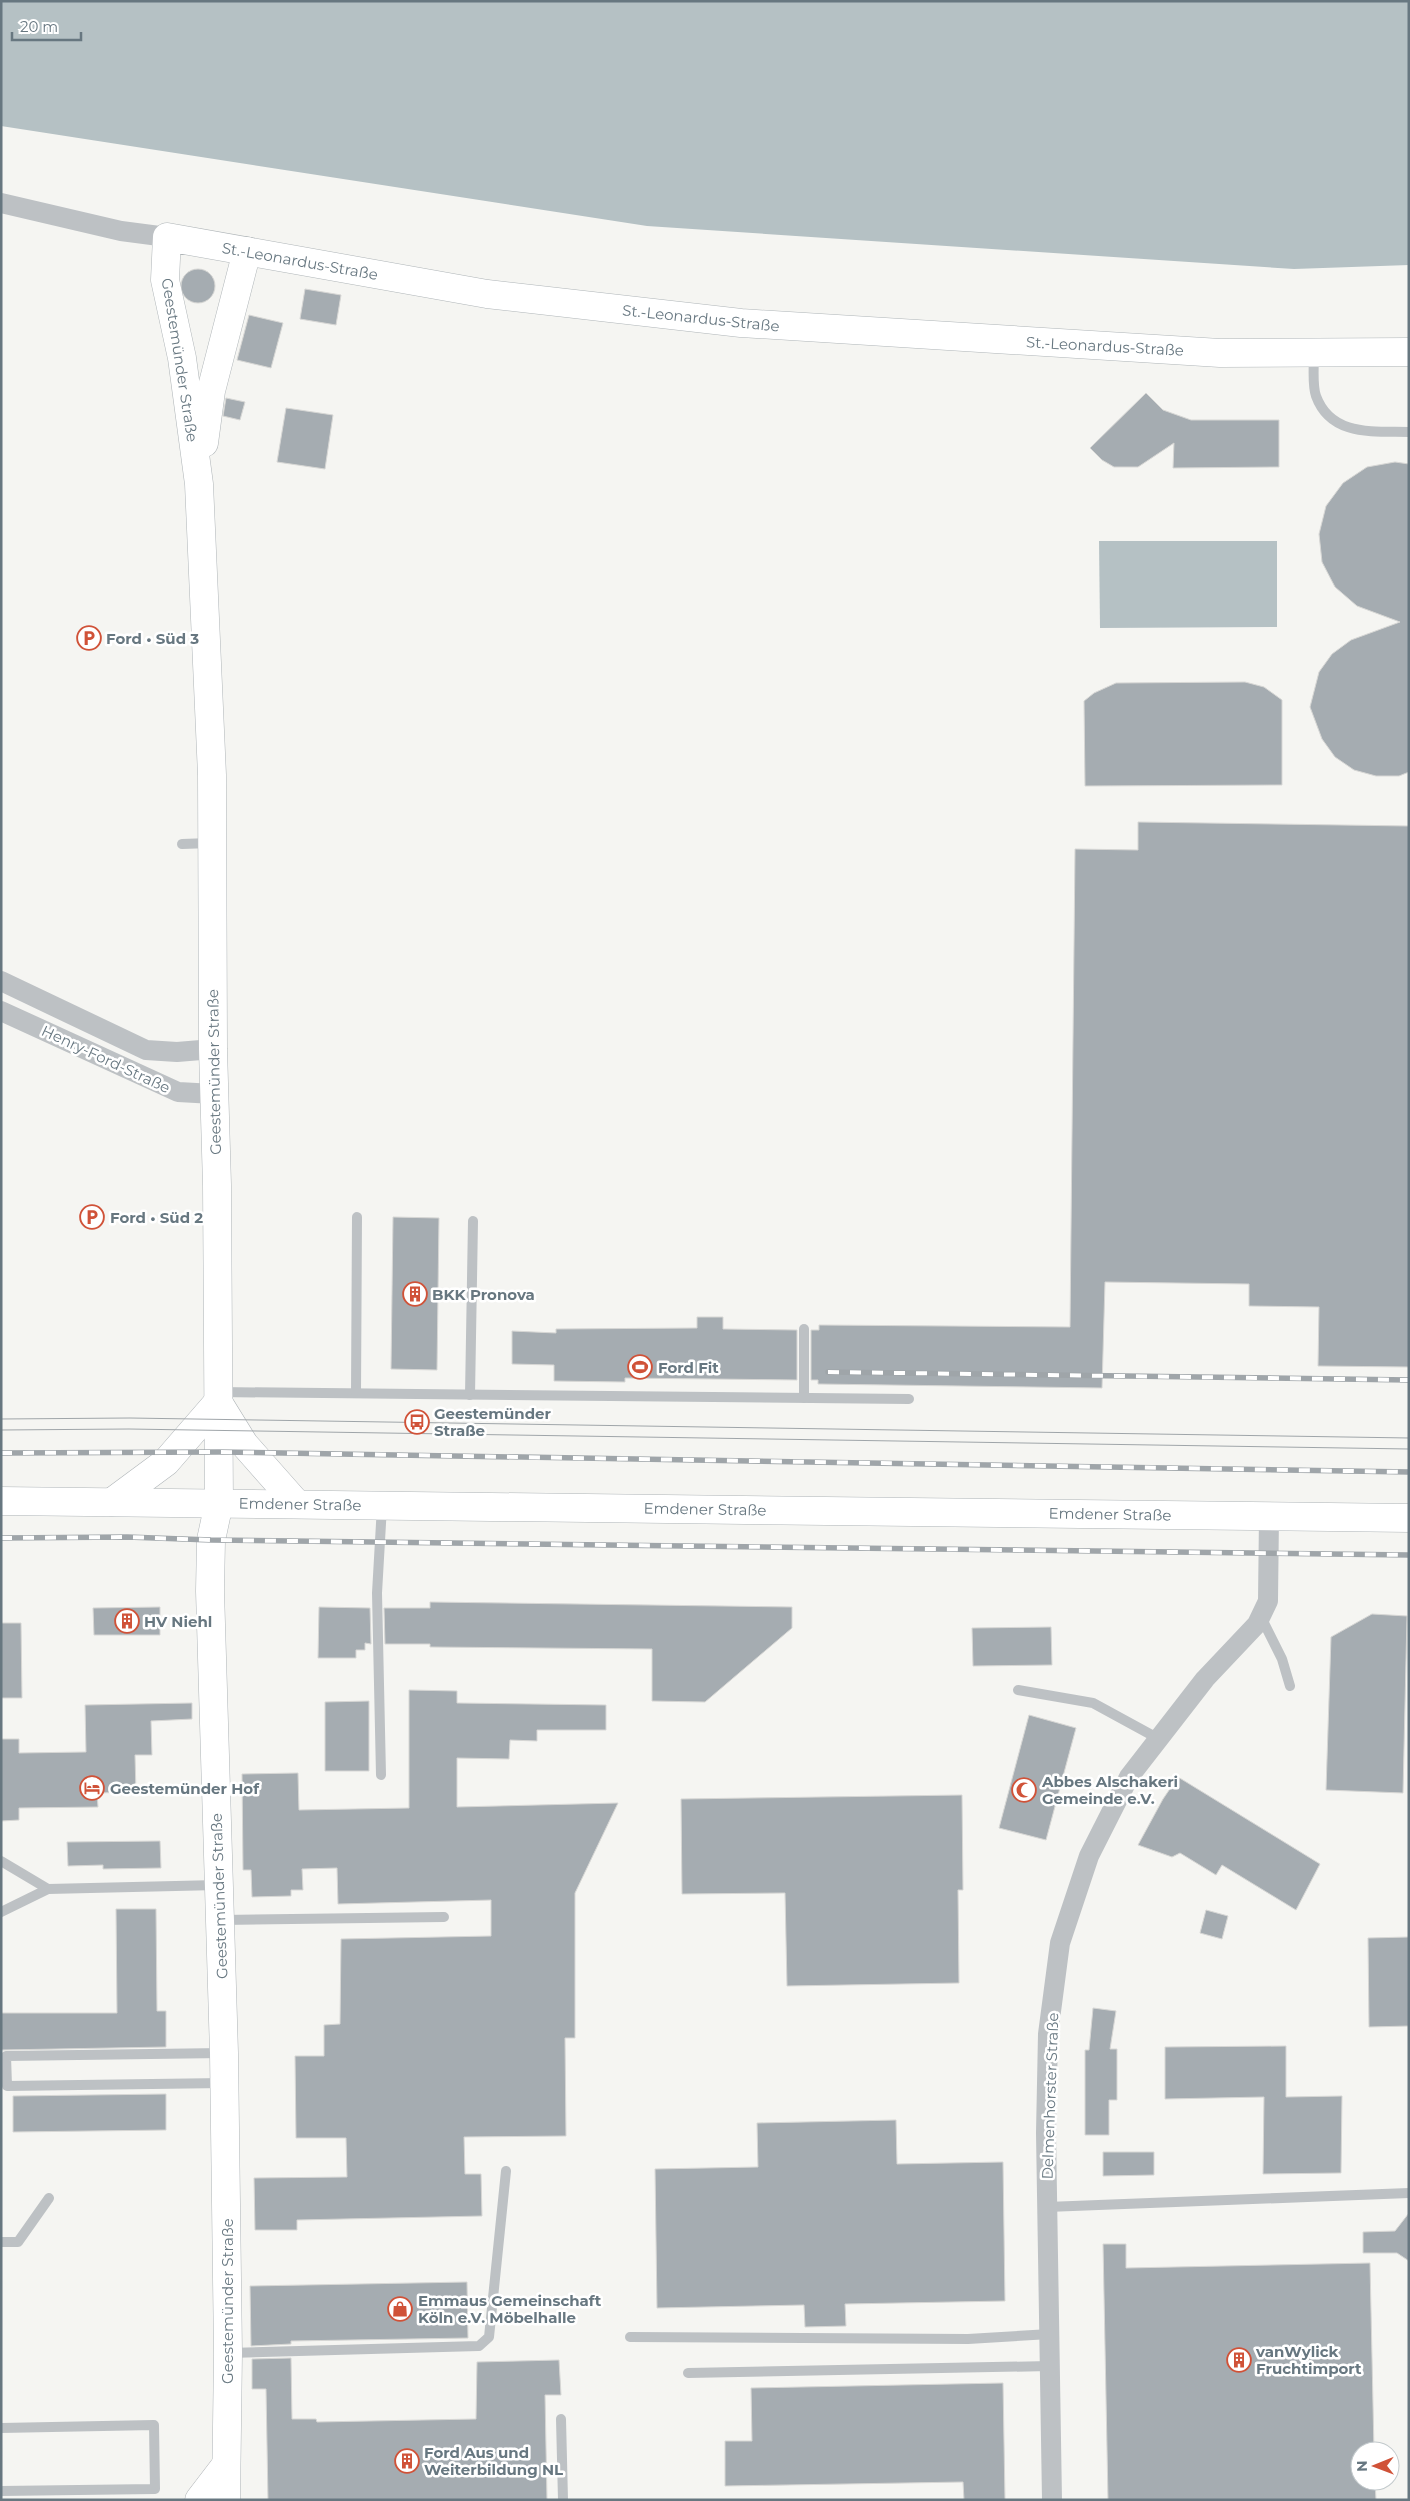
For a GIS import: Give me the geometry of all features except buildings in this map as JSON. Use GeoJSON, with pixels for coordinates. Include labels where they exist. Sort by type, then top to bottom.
{"type":"FeatureCollection","features":[{"type":"Feature","properties":{"kind":"main road","name":"St.-Leonardus-Straße"},"geometry":{"type":"LineString","coordinates":[[167,236],[487,294],[740,323],[1211,352],[1409,352]]}},
{"type":"Feature","properties":{"kind":"main road","name":"Geestemünder Straße"},"geometry":{"type":"LineString","coordinates":[[167,236],[165,280],[182,358],[198,484],[214,843],[213,1049],[219,1503],[211,1540],[210,1591],[224,2053],[228,2353],[226,2500]]}},
{"type":"Feature","properties":{"kind":"main road","name":"Geestemünder Straße"},"geometry":{"type":"LineString","coordinates":[[198,484],[211,391],[246,251]]}},
{"type":"Feature","properties":{"kind":"main road"},"geometry":{"type":"LineString","coordinates":[[112,1502],[166,1462],[218,1397],[244,1444],[297,1504]]}},
{"type":"Feature","properties":{"kind":"main road","name":"Emdener Straße"},"geometry":{"type":"LineString","coordinates":[[1,1501],[1409,1518]]}},
{"type":"Feature","properties":{"kind":"main road"},"geometry":{"type":"LineString","coordinates":[[199,2500],[226,2466]]}},
{"type":"Feature","properties":{"kind":"street","name":"St.-Leonardus-Straße"},"geometry":{"type":"LineString","coordinates":[[1,203],[121,231],[167,236]]}},
{"type":"Feature","properties":{"kind":"street","name":"Henry-Ford-Straße"},"geometry":{"type":"LineString","coordinates":[[1,981],[146,1050],[177,1052],[213,1049]]}},
{"type":"Feature","properties":{"kind":"street","name":"Henry-Ford-Straße"},"geometry":{"type":"LineString","coordinates":[[1,1011],[178,1092],[214,1094]]}},
{"type":"Feature","properties":{"kind":"street","name":"Delmenhorster Straße"},"geometry":{"type":"LineString","coordinates":[[1052,2500],[1047,2207],[1048,2034],[1060,1943],[1089,1856],[1129,1777],[1205,1679],[1257,1624],[1261,1616],[1268,1601],[1269,1516]]}},
{"type":"Feature","properties":{"kind":"lane"},"geometry":{"type":"LineString","coordinates":[[1314,353],[1315,395],[1326,414],[1350,430],[1409,432]]}},
{"type":"Feature","properties":{"kind":"lane"},"geometry":{"type":"LineString","coordinates":[[182,844],[214,843]]}},
{"type":"Feature","properties":{"kind":"lane"},"geometry":{"type":"LineString","coordinates":[[356,1393],[357,1218]]}},
{"type":"Feature","properties":{"kind":"lane"},"geometry":{"type":"LineString","coordinates":[[470,1395],[473,1220]]}},
{"type":"Feature","properties":{"kind":"lane"},"geometry":{"type":"LineString","coordinates":[[804,1329],[804,1398]]}},
{"type":"Feature","properties":{"kind":"lane"},"geometry":{"type":"LineString","coordinates":[[218,1397],[356,1393],[909,1399]]}},
{"type":"Feature","properties":{"kind":"lane"},"geometry":{"type":"LineString","coordinates":[[381,1775],[377,1592],[382,1505]]}},
{"type":"Feature","properties":{"kind":"lane"},"geometry":{"type":"LineString","coordinates":[[1261,1616],[1282,1659],[1290,1686]]}},
{"type":"Feature","properties":{"kind":"lane"},"geometry":{"type":"LineString","coordinates":[[1018,1690],[1092,1703],[1158,1739]]}},
{"type":"Feature","properties":{"kind":"lane"},"geometry":{"type":"LineString","coordinates":[[1,1861],[48,1889]]}},
{"type":"Feature","properties":{"kind":"lane"},"geometry":{"type":"LineString","coordinates":[[1,1912],[48,1889],[219,1885]]}},
{"type":"Feature","properties":{"kind":"lane"},"geometry":{"type":"LineString","coordinates":[[220,1920],[444,1917]]}},
{"type":"Feature","properties":{"kind":"lane"},"geometry":{"type":"LineString","coordinates":[[224,2053],[6,2056],[7,2086],[224,2083]]}},
{"type":"Feature","properties":{"kind":"lane"},"geometry":{"type":"LineString","coordinates":[[228,2353],[479,2346],[489,2337],[506,2171]]}},
{"type":"Feature","properties":{"kind":"lane"},"geometry":{"type":"LineString","coordinates":[[1047,2207],[1409,2193]]}},
{"type":"Feature","properties":{"kind":"lane"},"geometry":{"type":"LineString","coordinates":[[1,2242],[18,2242],[49,2198]]}},
{"type":"Feature","properties":{"kind":"lane"},"geometry":{"type":"LineString","coordinates":[[630,2337],[968,2339],[1050,2334]]}},
{"type":"Feature","properties":{"kind":"lane"},"geometry":{"type":"LineString","coordinates":[[688,2373],[1050,2366]]}},
{"type":"Feature","properties":{"kind":"lane"},"geometry":{"type":"LineString","coordinates":[[561,2419],[563,2500]]}},
{"type":"Feature","properties":{"kind":"lane"},"geometry":{"type":"LineString","coordinates":[[1,2428],[154,2425],[155,2489],[1,2491]]}},
{"type":"Feature","properties":{"kind":"shaded area"},"geometry":{"type":"Polygon","coordinates":[[[1,1],[1409,1],[1409,265],[1294,269],[647,226],[1,126],[1,1]]]}},
{"type":"Feature","properties":{"kind":"shaded area"},"geometry":{"type":"Polygon","coordinates":[[[1099,541],[1277,541],[1277,627],[1100,628],[1099,541]]]}},
{"type":"Feature","properties":{"kind":"tram line"},"geometry":{"type":"LineString","coordinates":[[1,1419],[130,1418],[1409,1438]]}},
{"type":"Feature","properties":{"kind":"tram line"},"geometry":{"type":"LineString","coordinates":[[1,1430],[129,1429],[1409,1449]]}},
{"type":"Feature","properties":{"kind":"railway"},"geometry":{"type":"LineString","coordinates":[[828,1372],[1409,1380]]}},
{"type":"Feature","properties":{"kind":"railway"},"geometry":{"type":"LineString","coordinates":[[1,1453],[219,1452],[1409,1472]]}},
{"type":"Feature","properties":{"kind":"railway"},"geometry":{"type":"LineString","coordinates":[[1,1538],[127,1537],[211,1540],[1409,1555]]}},
{"type":"Feature","properties":{"kind":"place","name":"Ford • Süd 3"},"geometry":{"type":"Point","coordinates":[89,638]}},
{"type":"Feature","properties":{"kind":"place","name":"Ford • Süd 2"},"geometry":{"type":"Point","coordinates":[92,1217]}},
{"type":"Feature","properties":{"kind":"place","name":"BKK Pronova"},"geometry":{"type":"Point","coordinates":[415,1294]}},
{"type":"Feature","properties":{"kind":"place","name":"Ford Fit"},"geometry":{"type":"Point","coordinates":[640,1367]}},
{"type":"Feature","properties":{"kind":"place","name":"Geestemünder Straße"},"geometry":{"type":"Point","coordinates":[417,1422]}},
{"type":"Feature","properties":{"kind":"place","name":"HV Niehl"},"geometry":{"type":"Point","coordinates":[127,1621]}},
{"type":"Feature","properties":{"kind":"place","name":"Geestemünder Hof"},"geometry":{"type":"Point","coordinates":[92,1788]}},
{"type":"Feature","properties":{"kind":"place","name":"Abbes Alschakeri Gemeinde e.V."},"geometry":{"type":"Point","coordinates":[1024,1790]}},
{"type":"Feature","properties":{"kind":"place","name":"Emmaus Gemeinschaft Köln e.V. Möbelhalle"},"geometry":{"type":"Point","coordinates":[400,2309]}},
{"type":"Feature","properties":{"kind":"place","name":"vanWylick Fruchtimport"},"geometry":{"type":"Point","coordinates":[1239,2360]}},
{"type":"Feature","properties":{"kind":"place","name":"Ford Aus und Weiterbildung NL"},"geometry":{"type":"Point","coordinates":[407,2461]}}]}
